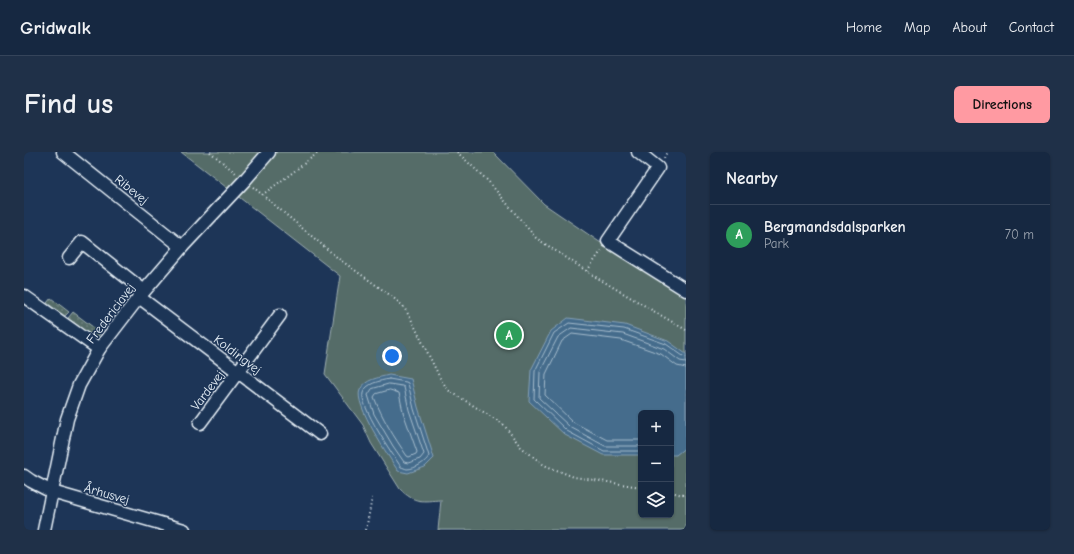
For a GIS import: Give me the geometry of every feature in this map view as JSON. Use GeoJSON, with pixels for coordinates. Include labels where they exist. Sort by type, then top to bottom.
{"type":"FeatureCollection","features":[{"type":"Feature","properties":{"kind":"street","name":"Ribevej"},"geometry":{"type":"LineString","coordinates":[[64,152],[182,247]]}},
{"type":"Feature","properties":{"kind":"street","name":"Fredericiavej"},"geometry":{"type":"LineString","coordinates":[[44,530],[67,419],[79,385],[98,349],[141,294],[269,152]]}},
{"type":"Feature","properties":{"kind":"street"},"geometry":{"type":"LineString","coordinates":[[638,152],[658,168],[608,241],[686,290]]}},
{"type":"Feature","properties":{"kind":"street","name":"Koldingvej"},"geometry":{"type":"LineString","coordinates":[[69,258],[82,242],[141,294],[238,372],[320,434]]}},
{"type":"Feature","properties":{"kind":"street"},"geometry":{"type":"LineString","coordinates":[[24,296],[98,349]]}},
{"type":"Feature","properties":{"kind":"street","name":"Vardevej"},"geometry":{"type":"LineString","coordinates":[[200,423],[280,315]]}},
{"type":"Feature","properties":{"kind":"street","name":"Århusvej"},"geometry":{"type":"LineString","coordinates":[[24,476],[52,492],[184,530]]}},
{"type":"Feature","properties":{"kind":"path"},"geometry":{"type":"LineString","coordinates":[[210,152],[339,259],[403,306],[440,378],[448,390],[503,424],[521,448],[544,465],[574,477],[638,487]]}},
{"type":"Feature","properties":{"kind":"path"},"geometry":{"type":"LineString","coordinates":[[262,195],[319,152]]}},
{"type":"Feature","properties":{"kind":"path"},"geometry":{"type":"LineString","coordinates":[[457,152],[488,181],[536,238],[587,271],[686,330]]}},
{"type":"Feature","properties":{"kind":"path"},"geometry":{"type":"LineString","coordinates":[[587,271],[602,250]]}},
{"type":"Feature","properties":{"kind":"path"},"geometry":{"type":"LineString","coordinates":[[682,495],[686,492]]}},
{"type":"Feature","properties":{"kind":"path"},"geometry":{"type":"LineString","coordinates":[[674,493],[686,496]]}},
{"type":"Feature","properties":{"kind":"path"},"geometry":{"type":"LineString","coordinates":[[366,530],[372,498]]}},
{"type":"Feature","properties":{"kind":"green space"},"geometry":{"type":"Polygon","coordinates":[[[181,152],[493,152],[544,204],[598,241],[686,297],[686,530],[438,530],[441,500],[424,501],[415,499],[405,494],[400,489],[371,443],[363,425],[325,374],[340,276],[181,152]]]}},
{"type":"Feature","properties":{"kind":"green space"},"geometry":{"type":"Polygon","coordinates":[[[51,298],[69,312],[65,316],[47,303],[51,298]]]}},
{"type":"Feature","properties":{"kind":"green space"},"geometry":{"type":"Polygon","coordinates":[[[73,312],[97,330],[106,320],[109,321],[96,339],[68,318],[73,312]]]}},
{"type":"Feature","properties":{"kind":"water"},"geometry":{"type":"Polygon","coordinates":[[[568,318],[625,325],[668,341],[686,354],[686,447],[674,455],[674,410],[638,410],[638,455],[603,455],[565,435],[529,401],[531,370],[551,331],[568,318]]]}},
{"type":"Feature","properties":{"kind":"water"},"geometry":{"type":"Polygon","coordinates":[[[389,375],[411,379],[434,458],[425,467],[408,473],[398,471],[373,431],[359,397],[360,390],[365,383],[389,375]]]}},
{"type":"Feature","properties":{"kind":"place","name":"Bergmandsdalsparken"},"geometry":{"type":"Point","coordinates":[509,335]}}]}
